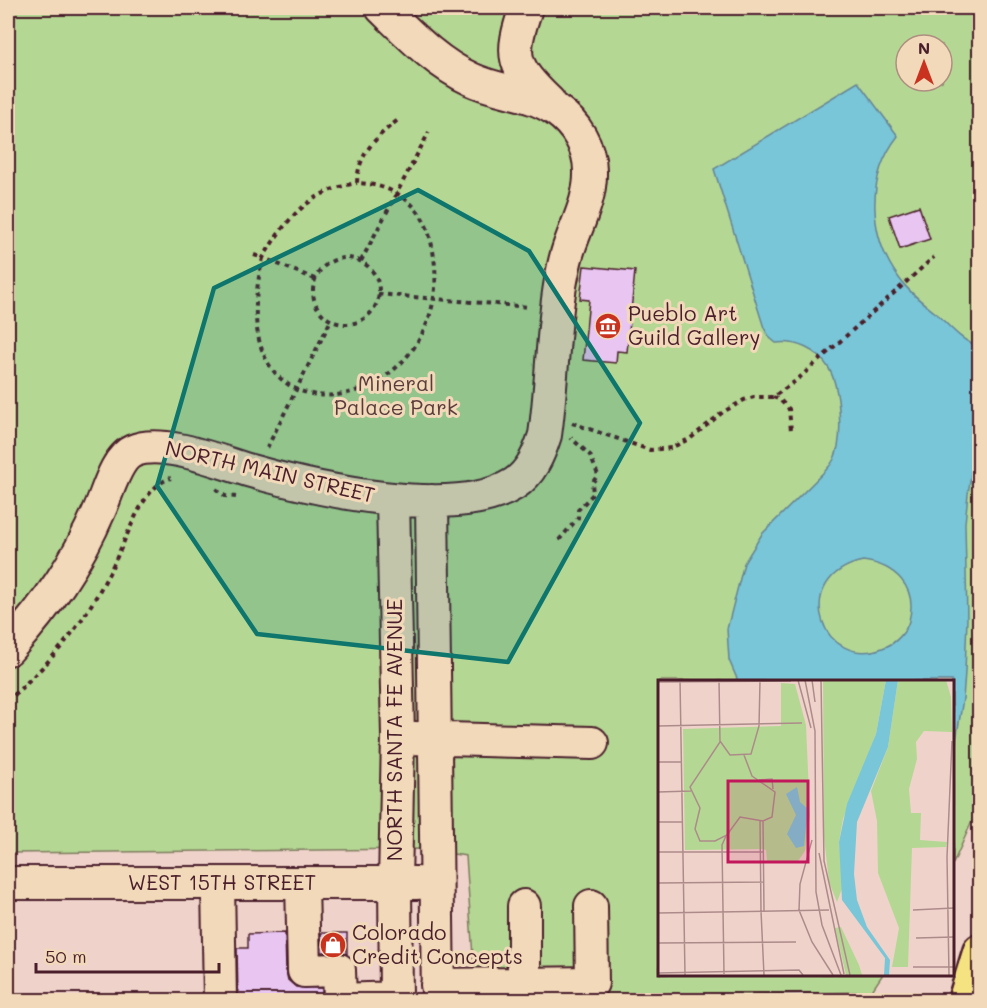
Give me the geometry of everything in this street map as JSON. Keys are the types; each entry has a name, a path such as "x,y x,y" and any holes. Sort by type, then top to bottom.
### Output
{"highway":[{"path":"965,1000 980,951"}],"street":[{"path":"382,8 450,68 472,80 525,95 556,110"},
{"path":"393,499 464,500 490,495 514,483 531,468 545,435 558,310 567,254 579,222 591,173 589,155 574,126 525,79 519,66 516,52 517,37 526,8"},
{"name":"NORTH MAIN STREET","path":"8,648 43,609 65,579 87,539 119,466 129,453 140,448 154,446 175,449 255,472 393,499"},
{"name":"NORTH SANTA FE AVENUE","path":"393,499 398,737 395,883 396,1000"},
{"name":"NORTH SANTA FE AVENUE","path":"432,501 438,993"},
{"path":"398,737 592,743"},
{"name":"WEST 15TH STREET","path":"8,883 435,882"},
{"path":"218,883 220,1000"},
{"path":"302,883 304,971 339,970 340,1000 396,1000"},
{"path":"524,906 524,984"},
{"path":"438,993 524,984 592,983 591,906"}],"path":[{"path":"357,183 357,172 366,152 374,140 398,120"},
{"path":"361,261 429,132"},
{"path":"357,183 385,187 397,193 419,213 428,228 433,248 434,299 428,324 400,364 385,376 352,393 336,396 308,394 296,389 277,376 263,353 259,340 256,302 263,258 281,228 292,215 309,202 328,192 344,185 357,183"},
{"path":"254,255 315,279"},
{"path":"773,397 797,380 934,257"},
{"path":"339,258 361,261 370,268 376,278 378,294 372,310 364,318 354,322 343,323 331,320 318,308 314,298 315,279 329,262 339,258"},
{"path":"378,294 558,310"},
{"path":"213,486 225,496 243,496 331,320"},
{"path":"569,422 637,446 660,450 671,448 691,438 723,412 744,400 754,397 773,397 789,409 791,430"},
{"path":"559,540 578,518 578,510 592,494 592,483 598,475 590,455 568,433"},
{"path":"8,702 53,657 79,623 100,591 139,508 165,479 178,475"}],"highlighted area":[{"path":"418,190 529,251 640,423 508,662 257,634 157,486 214,288"}],"shaded area":[{"path":"871,992 867,1000 540,1000"}],"green space":[{"name":"Mineral Palace Park","path":"8,8 979,8 980,798 954,862 954,680 658,680 658,975 882,975 871,992 476,1000 466,856 421,849 8,853"}],"water":[{"path":"858,82 898,136 880,170 876,188 877,225 881,244 889,262 908,289 958,334 968,342 979,346 979,424 965,523 967,619 965,672 954,752 954,680 738,680 729,660 727,629 744,563 762,534 832,462 837,450 840,426 838,399 828,367 812,351 791,343 776,343 764,328 714,169","holes":["863,561 885,567 894,573 907,588 911,609 908,625 897,640 885,647 863,652 844,647 831,636 822,620 820,602 826,585 840,570"]}],"building":[{"path":"919,206 930,239 900,249 889,216"},
{"name":"Pueblo Art Guild Gallery","path":"584,266 635,271 627,352 617,351 616,363 583,360 589,300 580,299"},
{"path":"285,933 288,980 296,987 322,988 322,1000 238,1000 237,948 248,948 248,934"},
{"path":"321,933 347,933 347,954 322,952"}],"place":[{"name":"Pueblo Art Guild Gallery","path":"608,326"},
{"name":"Colorado Credit Concepts","path":"333,945"}]}
